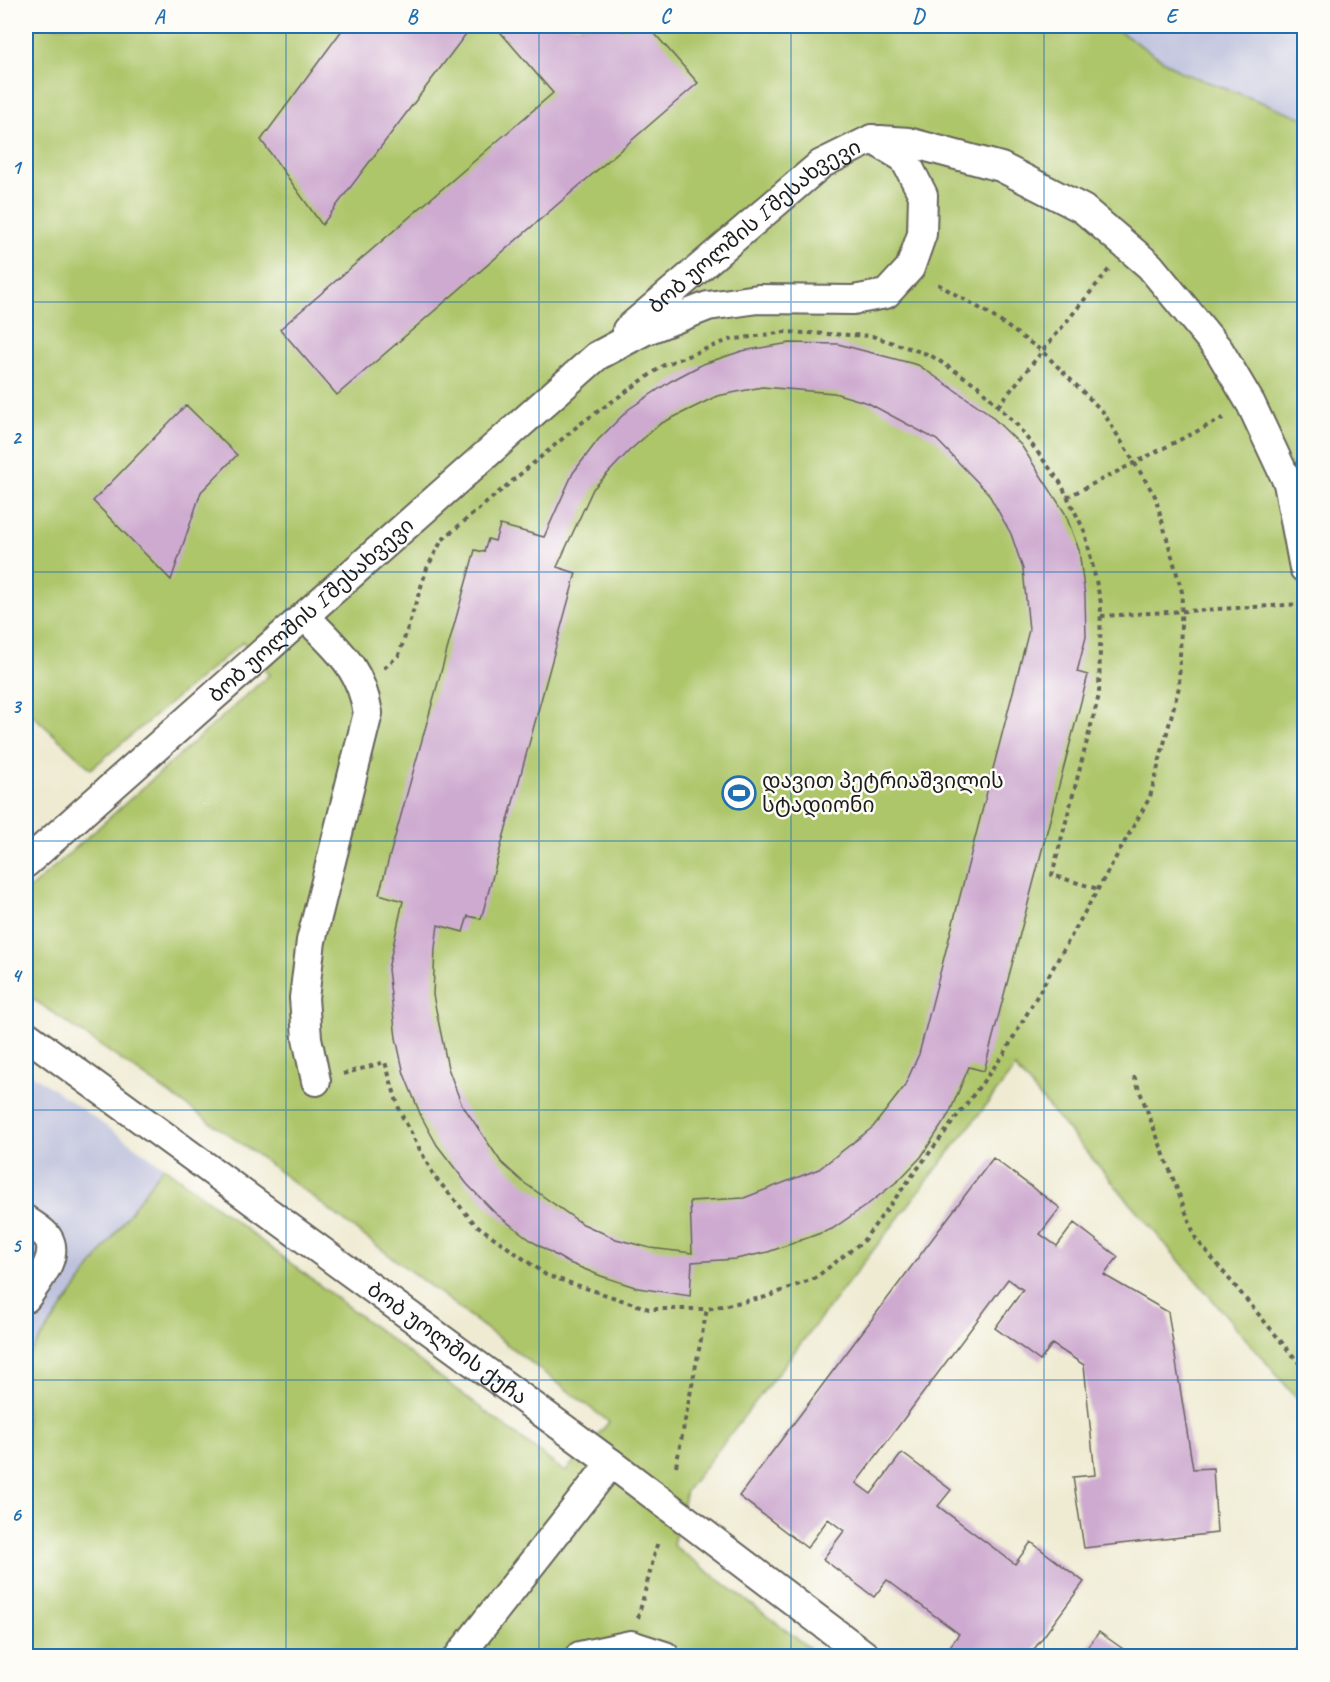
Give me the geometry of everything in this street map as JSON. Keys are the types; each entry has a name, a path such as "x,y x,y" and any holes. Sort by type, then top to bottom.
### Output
{"street":[{"path":"872,139 908,142 1001,167 1083,209 1150,266 1219,350 1251,404 1288,483 1305,568"},
{"name":"ბობ უოლშის I შესახვევი","path":"26,863 597,356 821,164 872,139 904,158 923,195 922,234 909,268 886,294 853,300 758,299 708,306 644,331 597,356"},
{"path":"305,616 356,671 362,685 368,713 311,941 304,998 307,1038 316,1081"},
{"name":"ბობ უოლშის ქუჩა","path":"26,1035 611,1463 866,1656"},
{"path":"26,1220 48,1237 51,1248 49,1263 26,1298"},
{"path":"459,1656 611,1463"},
{"path":"580,1656 631,1645 665,1656"}],"path":[{"path":"998,406 1128,247"},
{"path":"316,1081 385,1062 399,1112 435,1176 476,1224 546,1275 649,1309 707,1310 766,1297 816,1278 863,1241 1004,1054 1150,797 1179,687 1182,592 1155,496 1103,412 1042,351 988,313 909,268"},
{"path":"362,685 399,656 427,568 442,540 580,424 664,365 729,340 785,332 872,336 930,356 977,385 1017,425 1060,482 1085,532 1101,603 1099,694 1052,875 1098,889"},
{"path":"1067,496 1251,404"},
{"path":"1101,616 1305,604"},
{"path":"1134,1076 1196,1239 1305,1368"},
{"path":"676,1466 707,1310"},
{"path":"631,1645 658,1541"}],"shaded area":[{"path":"1111,26 1304,26 1304,118 1181,72"},
{"path":"26,1070 163,1166 26,1359"}],"green space":[{"path":"26,26 1111,26 1181,72 1304,118 1304,1407 1015,1068 686,1491 673,1545 820,1656 26,1656 26,1359 163,1166 565,1472 609,1422 256,1154 26,994 26,892 269,675 243,642 91,769 26,709"}],"building":[{"path":"345,26 472,26 322,225 261,140"},
{"path":"495,26 619,26 624,31 631,26 648,26 698,83 337,395 280,329 553,93"},
{"path":"790,343 838,344 918,365 987,412 1021,445 1065,513 1079,550 1085,596 1086,637 1077,672 1088,675 984,1071 969,1067 949,1114 921,1157 899,1180 867,1205 832,1229 768,1252 736,1259 692,1262 690,1296 638,1288 567,1262 533,1242 495,1213 467,1184 437,1145 421,1116 404,1074 396,1038 388,969 403,901 379,894 475,550 484,552 488,539 495,541 500,525 544,537 573,473 598,440 629,409 671,381 703,364 742,351","holes":["762,387 834,393 868,403 937,440 988,493 1011,534 1023,569 1029,630 919,1054 904,1087 873,1127 819,1169 744,1198 690,1201 692,1253 650,1248 616,1239 581,1223 523,1182 501,1162 461,1103 448,1068 433,995 438,925 463,932 468,916 481,919 576,573 557,567 593,489 629,451 660,424 717,396"]},
{"path":"186,405 237,455 201,492 171,580 93,501"},
{"path":"993,1158 1060,1208 1040,1234 1057,1246 1074,1223 1118,1257 1104,1275 1168,1312 1193,1469 1213,1468 1217,1533 1084,1548 1073,1477 1095,1475 1084,1365 1052,1344 1040,1361 995,1328 1023,1290 1008,1279 856,1483 871,1494 902,1453 951,1490 938,1506 1015,1564 1031,1542 1084,1582 1029,1656 952,1656 946,1652 959,1634 887,1580 874,1597 823,1559 844,1531 828,1519 807,1548 739,1496"},
{"path":"1099,1632 1133,1656 1081,1656"},
{"path":"1303,1641 1304,1656 1291,1656"}],"place":[{"name":"დავით პეტრიაშვილის სტადიონი","path":"739,793"}]}
